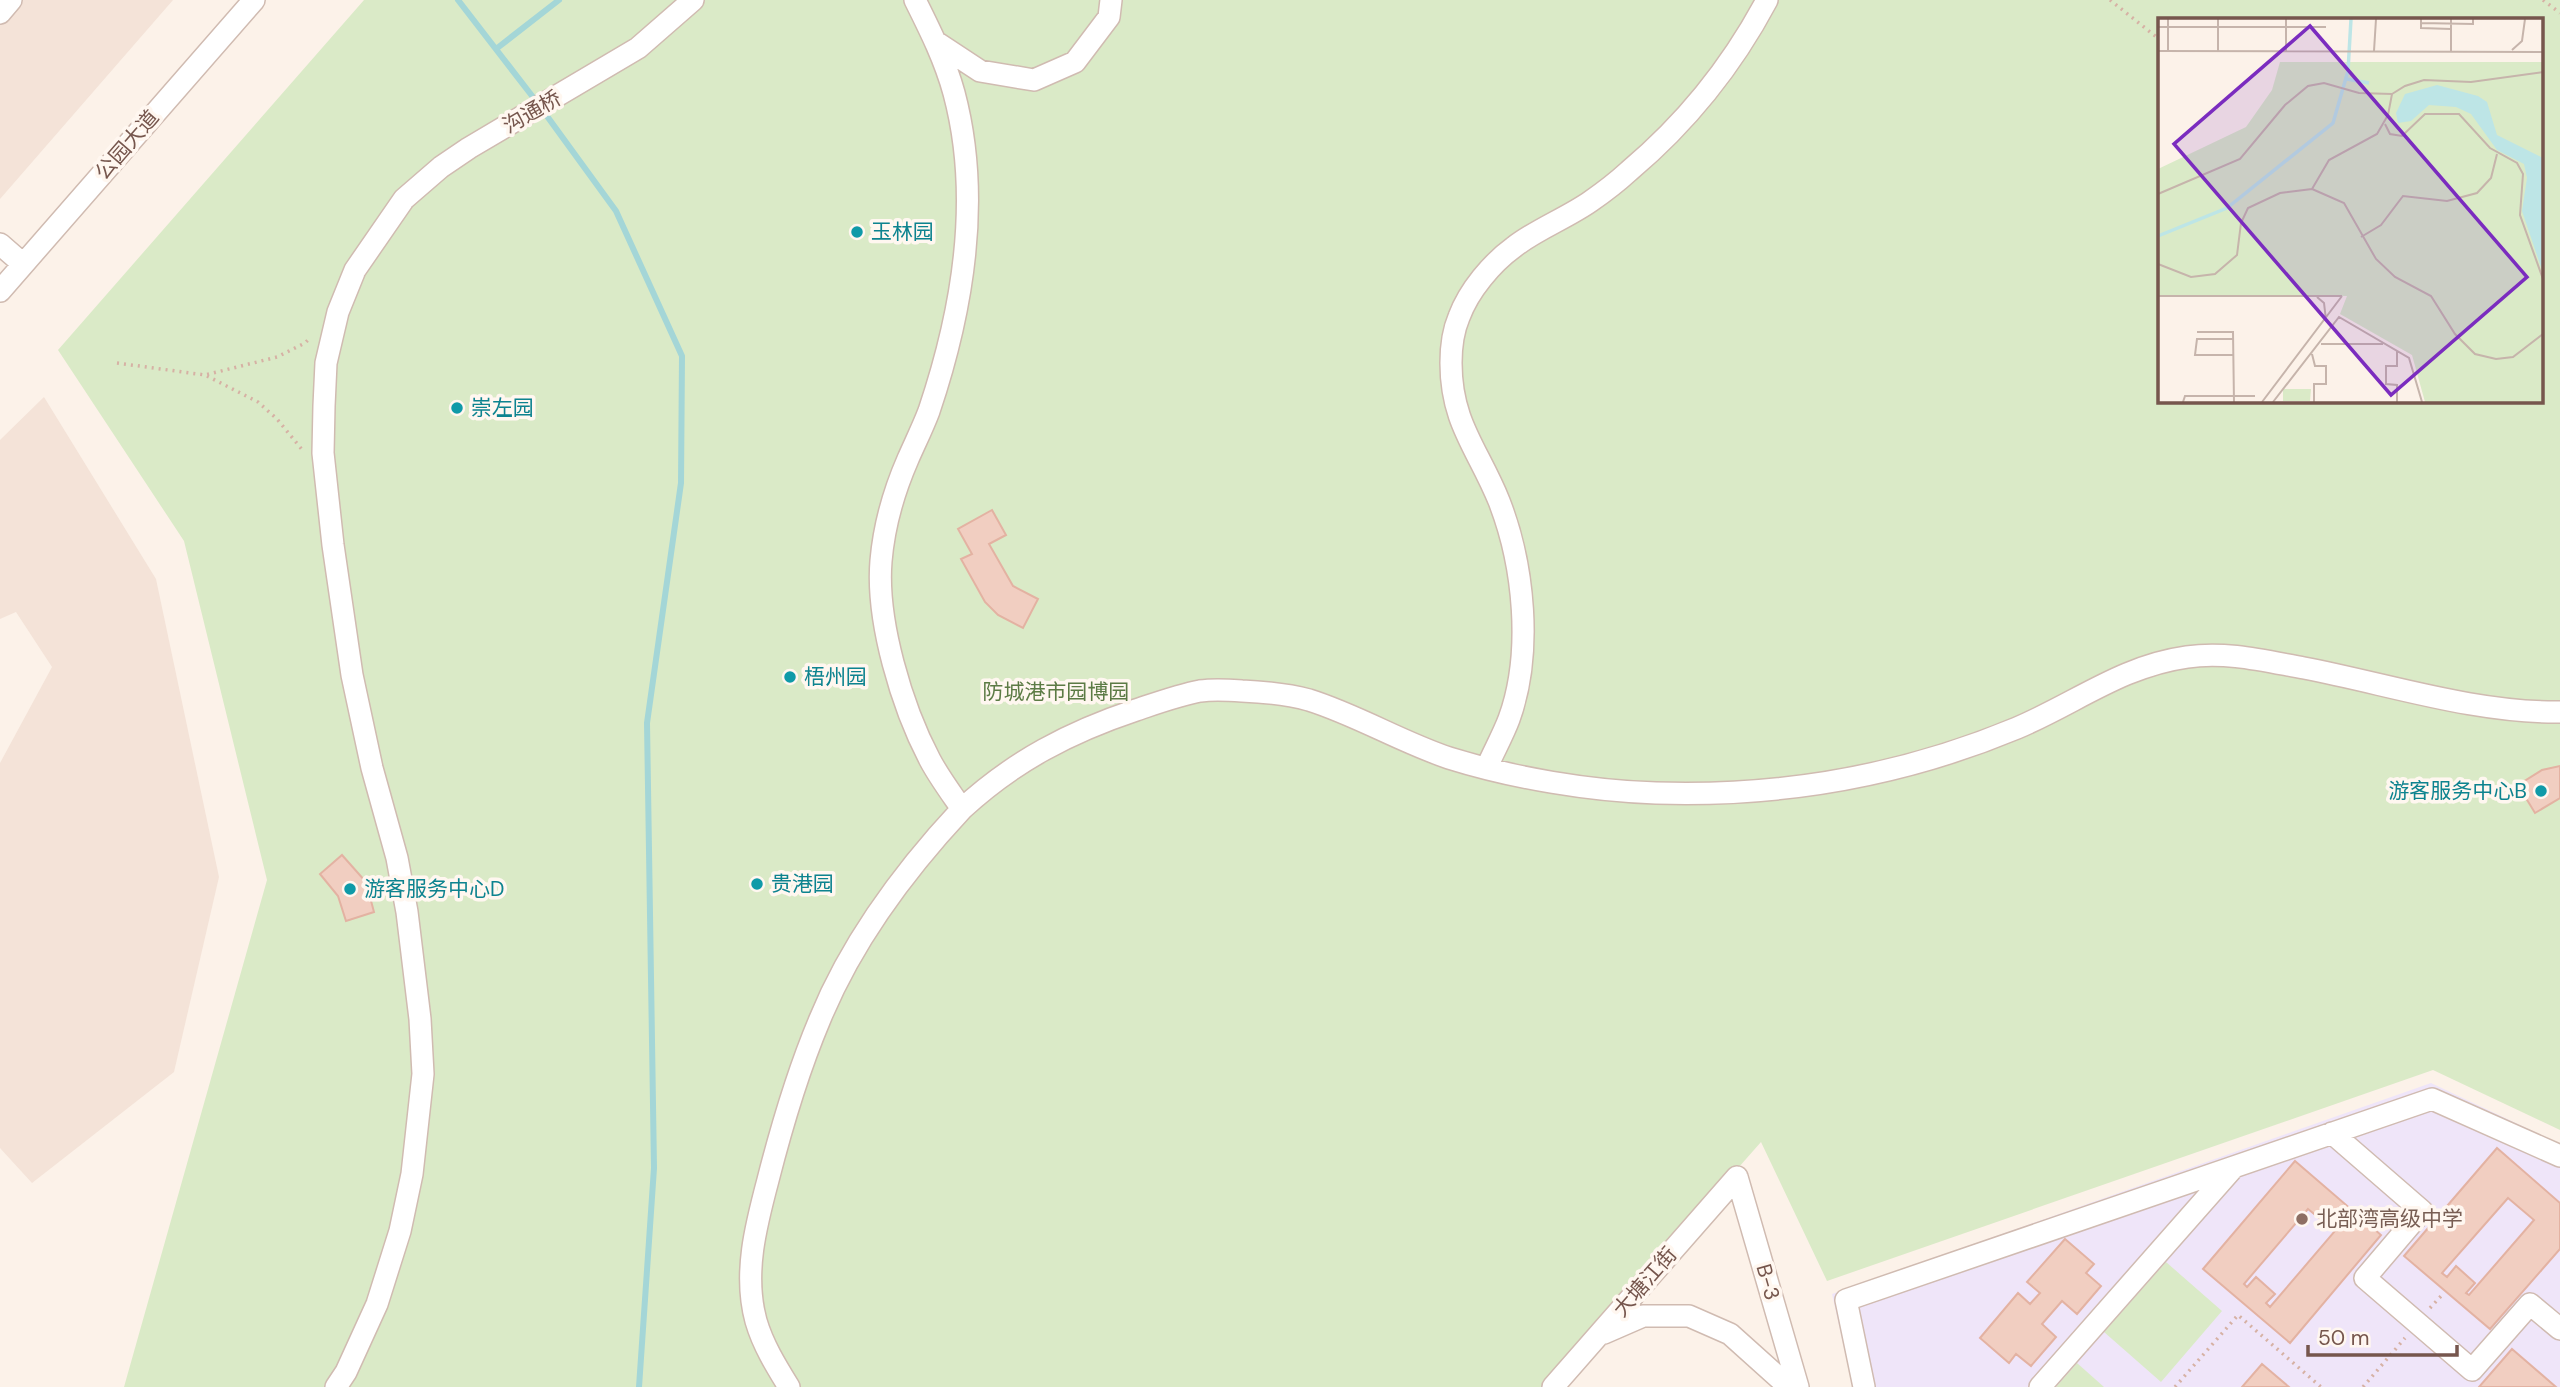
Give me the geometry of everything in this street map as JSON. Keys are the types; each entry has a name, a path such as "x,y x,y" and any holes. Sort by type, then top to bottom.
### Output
{"street":[{"path":"0,13 11,0"},
{"name":"公园大道","path":"0,291 254,0"},
{"name":"沟通桥","path":"337,1387 377,1304 400,1231 412,1174 423,1074 420,1019 407,912 397,858 372,768 352,675 340,603 326,480 323,453 326,363 338,312 355,270 404,199 468,148 638,48 693,0"},
{"path":"915,0 936,42 954,93 964,152 966,254 957,307 929,412 890,510 881,562 883,620 912,723 931,762 962,809"},
{"path":"936,42 980,71 1034,80 1075,62 1109,17 1111,0"},
{"path":"1487,767 1509,718 1517,686 1521,653 1521,590 1516,557 1499,500 1458,417 1451,388 1451,349 1459,316 1479,281 1514,247 1591,201 1629,171 1687,115 1714,85 1738,51 1768,0"},
{"path":"0,244 23,264"},
{"path":"789,1387 772,1360 756,1320 751,1276 755,1229 782,1124 820,1017 870,926 933,840 992,782 1074,733 1163,701 1203,691 1271,692 1309,700 1448,757 1539,779 1616,791 1728,793 1814,786 1894,769 1984,741 2022,726 2139,667 2188,656 2224,655 2263,660 2485,707 2528,712 2560,712"},
{"path":"1864,1387 1846,1300 2432,1098 2560,1156"},
{"path":"2332,1133 2422,1211 2365,1279 2472,1370 2530,1304 2560,1329"},
{"path":"2040,1387 2234,1167"},
{"name":"大塘江街","path":"1553,1387 1737,1177"},
{"name":"B-3","path":"1737,1177 1798,1387"},
{"path":"1599,1335 1643,1316 1689,1316 1730,1334 1789,1387"}],"path":[{"path":"2110,0 2158,38"},
{"path":"2543,0 2560,13"},
{"path":"205,375 277,357 304,343 313,335"},
{"path":"117,363 205,375 258,402 278,419 326,480"},
{"path":"2363,1387 2442,1295"},
{"path":"2175,1387 2238,1315 2321,1387"}],"shaded area":[{"path":"0,0 173,0 0,199"},
{"path":"44,397 156,579 219,877 174,1072 32,1183 0,1148 0,763 52,667 16,612 0,619 0,440"},
{"name":"北部湾高级中学","path":"2431,1083 2560,1144 2560,1387 1853,1387 1832,1294"}],"green space":[{"name":"防城港市园博园","path":"364,0 2560,0 2560,1130 2433,1070 1827,1281 1761,1142 1545,1387 124,1387 267,880 184,541 58,350"},
{"path":"2166,1262 2222,1311 2161,1382 2104,1332"},
{"path":"2077,1363 2104,1387 2056,1387"}],"building":[{"path":"992,510 1006,535 989,544 1013,586 1038,599 1023,628 998,615 985,602 961,559 972,554 958,529"},
{"name":"游客服务中心B","path":"2560,766 2560,798 2535,813 2518,785 2542,770"},
{"name":"游客服务中心D","path":"342,855 366,882 374,912 346,921 338,896 320,874"},
{"path":"2497,1148 2560,1203 2560,1249 2490,1329 2404,1256","holes":["2508,1198 2534,1220 2469,1295 2466,1293 2475,1283 2456,1266 2447,1277 2442,1273"]},
{"path":"2295,1161 2381,1235 2290,1343 2203,1269","holes":["2308,1209 2335,1231 2270,1307 2266,1303 2275,1294 2256,1277 2247,1287 2244,1284"]},
{"path":"2065,1239 2094,1264 2086,1273 2101,1286 2077,1314 2062,1301 2042,1324 2056,1337 2031,1366 2016,1354 2009,1363 1980,1338 2018,1293 2030,1304 2040,1293 2027,1282"},
{"path":"2512,1349 2556,1387 2479,1387"},
{"path":"2262,1364 2289,1387 2242,1387"}],"waterway":[{"path":"458,0 616,211 682,356 681,483 647,723 654,1168 639,1387"},
{"path":"496,49 559,0"}],"place":[{"name":"玉林园","path":"857,232"},
{"name":"崇左园","path":"457,408"},
{"name":"梧州园","path":"790,677"},
{"name":"游客服务中心B","path":"2541,791"},
{"name":"贵港园","path":"757,884"},
{"name":"游客服务中心D","path":"350,889"},
{"name":"北部湾高级中学","path":"2302,1219"}]}
